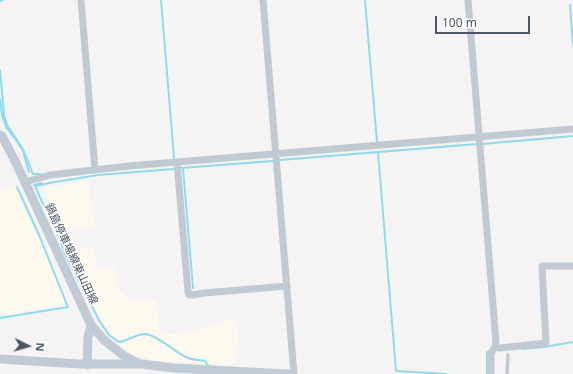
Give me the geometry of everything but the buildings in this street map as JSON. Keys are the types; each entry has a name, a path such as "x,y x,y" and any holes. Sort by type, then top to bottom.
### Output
{"main road":[{"name":"鍋島停車場線東山田線","path":"0,135 2,136 17,165 91,325 103,340 124,356 142,364 174,371 211,370 288,374"},
{"path":"82,368 91,325"},
{"name":"鍋島停車場線東山田線","path":"0,359 82,368 142,364"}],"street":[{"path":"81,0 95,170"},
{"path":"263,0 294,374"},
{"path":"468,0 496,342 491,353 491,374"},
{"path":"24,182 50,175 177,162 573,129"},
{"path":"177,162 189,295 287,286"},
{"path":"495,347 500,348 546,343 542,266 573,266"}],"lane":[{"path":"507,374 508,355"}],"shaded area":[{"path":"88,181 95,227 60,228 43,188"},
{"path":"17,185 70,303 0,316 0,192"},
{"path":"92,247 98,269 114,268 118,290 123,293 129,301 155,300 161,335 190,332 235,318 238,337 234,365 156,361 134,355 118,345 118,339 102,324 70,251"}],"waterway":[{"path":"161,0 174,158"},
{"path":"365,0 377,142"},
{"path":"570,5 573,45"},
{"path":"0,70 4,115 7,125 23,149 33,174 41,174"},
{"path":"0,99 2,115 6,127 23,151 29,172"},
{"path":"482,144 573,136"},
{"path":"280,160 477,144"},
{"path":"378,152 396,371 446,374"},
{"path":"181,168 273,161"},
{"path":"183,168 193,288"},
{"path":"49,183 98,175 174,169"},
{"path":"34,185 42,183"},
{"path":"50,183 35,186 42,202 55,224 64,252 100,322 109,335 119,342 143,334 151,335 186,357 205,361 209,367"},
{"path":"0,318 68,307 39,235 17,187"},
{"path":"523,349 573,342"},
{"path":"487,352 487,374"}]}
